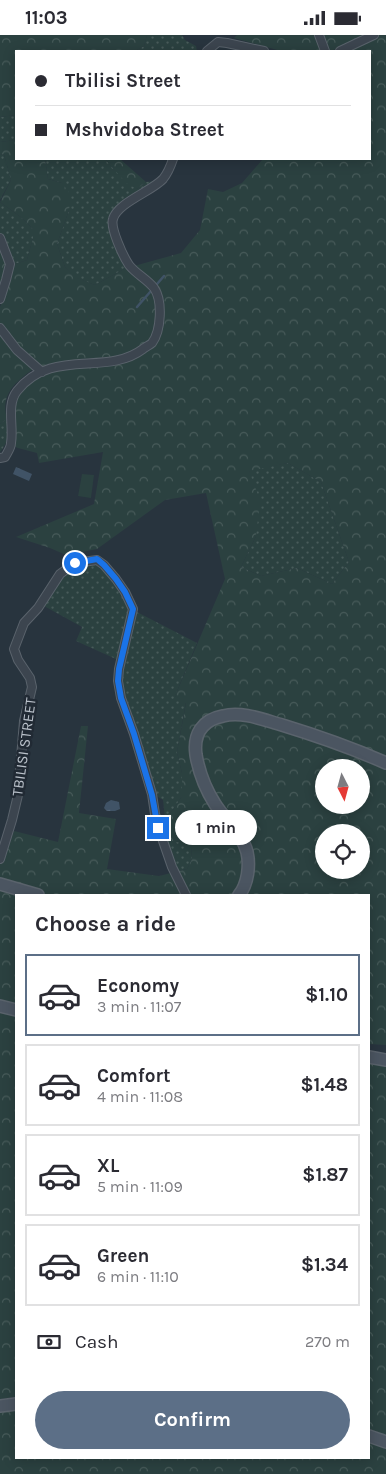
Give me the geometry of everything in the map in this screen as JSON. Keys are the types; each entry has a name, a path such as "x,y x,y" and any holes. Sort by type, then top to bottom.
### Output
{"main road":[{"path":"240,894 244,889 248,867 246,851 238,833 215,804 202,779 196,755 195,740 200,729 210,721 224,715 258,718 325,738 386,763"},
{"path":"0,885 34,894"},
{"path":"0,1006 15,1010"},
{"path":"370,1057 386,1060"},
{"path":"0,1406 15,1404"},
{"path":"370,1436 386,1442"}],"street":[{"path":"319,35 325,50"},
{"path":"342,50 374,35"},
{"path":"208,50 218,42 259,50"},
{"path":"0,458 5,457 11,445 11,407 16,392 30,379 55,367 74,363 92,363 119,359 138,353 152,343 158,328 160,314 159,299 154,289 129,264 117,240 113,219 116,213 129,201 163,179 172,160"},
{"path":"0,238 10,264 0,299"},
{"path":"0,328 17,350 42,372"},
{"name":"TBILISI STREET","path":"0,859 18,795 24,721 32,687 27,671 18,660 14,649 24,623 38,608 60,574 75,563 97,559 116,579 133,609 119,669 118,681 121,698 152,795 158,828 172,867 186,894"}],"green space":[{"path":"0,35 147,35 144,46 137,50 15,50 15,115 0,117"},
{"path":"147,35 182,35 185,40 196,46 197,50 137,50 144,46"},
{"path":"237,35 317,35 323,50 277,50 234,38"},
{"path":"322,35 370,35 333,50 328,50"},
{"path":"374,35 386,35 386,1045 370,1044 370,894 35,894 0,884 0,864 14,831 58,842 81,726 88,726 79,813 116,819 107,869 159,876 187,869 192,859 191,845 172,841 165,818 182,796 182,773 177,752 186,703 175,696 225,579 206,493 165,500 97,549 66,555 16,537 94,504 103,452 39,463 37,453 11,445 16,392 42,372 119,359 152,343 158,328 159,300 134,266 181,253 200,230 208,189 223,192 242,183 262,160 371,160 371,50 342,50","holes":["288,463 321,482 349,562 332,584 297,568 261,576 241,567 256,536 260,500 249,471"]},
{"path":"15,115 15,140 0,142 0,117"},
{"path":"15,140 15,160 45,160 48,179 62,183 71,195 69,210 57,244 65,267 77,278 95,285 126,268 150,290 156,304 157,322 154,334 148,343 128,354 82,359 40,367 19,349 0,324 0,307 15,264 27,260 33,238 33,229 22,218 0,202 11,180 4,154 0,155 0,142"},
{"path":"4,154 11,180 0,200 0,155"},
{"path":"45,160 106,160 137,189 146,182 156,181 115,211 115,242 126,268 95,285 76,278 65,267 57,244 69,210 62,183 48,179"},
{"path":"106,160 121,160 146,182 137,189 126,183"},
{"path":"0,202 22,218 33,229 33,238 27,260 15,264 5,238 0,233"},
{"path":"0,245 7,264 0,290"},
{"path":"0,331 5,336 13,352 33,369 15,384 7,396 5,410 7,419 0,424"},
{"path":"7,419 8,436 0,452 0,424"},
{"path":"288,463 321,482 349,562 332,584 297,568 261,576 241,567 256,536 249,470"},
{"path":"82,474 94,475 91,498 78,496"},
{"path":"90,563 101,568 109,576 122,593 128,606 128,618 118,660 76,641 82,627 44,606 62,579 81,565"},
{"path":"135,611 197,643 175,696 186,702 177,752 182,773 182,796 165,818 163,800 155,795 122,683 124,663 131,639"},
{"path":"165,818 191,845 192,859 187,869 178,871 172,859 161,822"},
{"path":"0,887 26,894 15,894 15,1005 0,1002"},
{"path":"0,1009 15,1013 15,1397 0,1399"},
{"path":"370,1063 386,1066 386,1435 370,1429"},
{"path":"15,1408 15,1459 370,1459 370,1443 386,1449 386,1474 0,1474 0,1410"}],"water":[{"path":"16,467 32,474 29,481 13,474"},
{"path":"111,800 119,802 120,809 107,811 104,808 106,803"}],"waterway":[{"path":"137,307 164,276"}],"route":[{"path":"75,563 97,559 116,579 133,609 118,681 121,698 152,795 158,828"}]}
